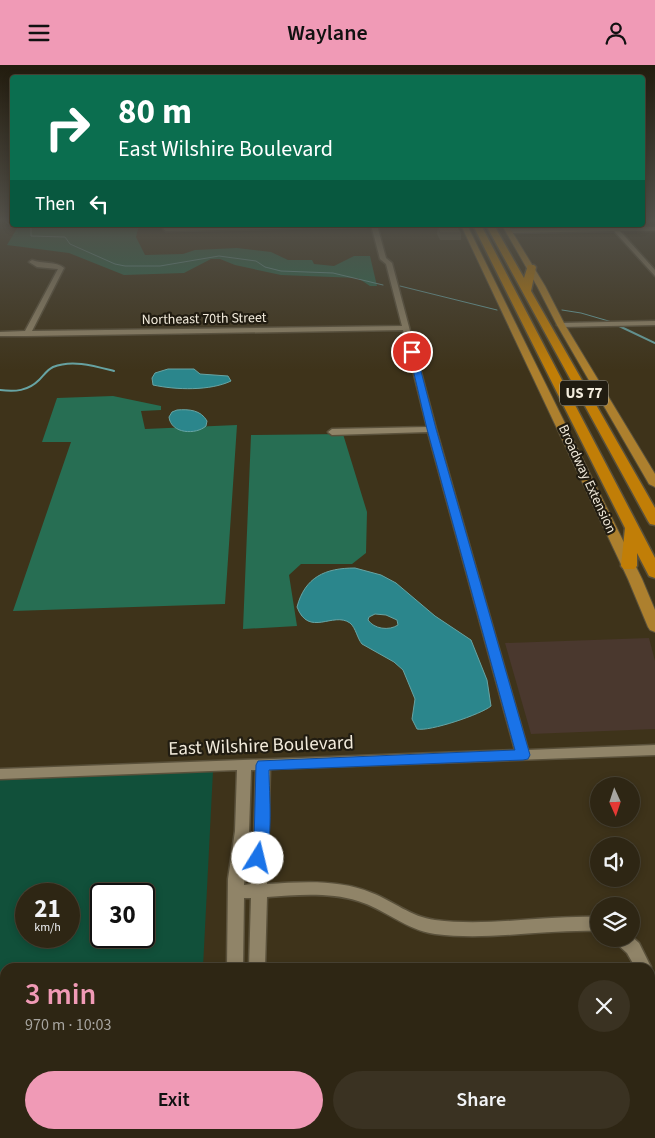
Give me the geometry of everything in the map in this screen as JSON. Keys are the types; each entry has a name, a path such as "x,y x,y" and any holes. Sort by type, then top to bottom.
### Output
{"highway":[{"name":"Broadway Extension","path":"499,270 655,573"},
{"name":"US 77","path":"516,270 655,521"},
{"path":"527,290 530,270"},
{"path":"641,495 655,508"},
{"path":"629,567 631,528"}],"main road":[{"name":"Broadway Extension","path":"486,270 629,567 655,627"},
{"path":"533,270 561,325 655,484"}],"street":[{"path":"27,334 60,270"},
{"path":"391,270 432,429 523,755"},
{"path":"561,325 655,323"},
{"name":"Northeast 70th Street","path":"0,334 407,328"},
{"path":"332,432 432,429"},
{"name":"East Wilshire Boulevard","path":"0,775 655,750"},
{"path":"235,963 237,861 242,831 244,765"},
{"path":"257,963 258,858 261,843 262,765"},
{"path":"236,891 333,890 358,894 411,920 432,927 488,928 573,922 590,923"},
{"path":"632,947 641,963"}],"shaded area":[{"path":"649,638 655,661 655,729 531,734 505,643"}],"green space":[{"path":"112,270 190,270 184,273 124,275"},
{"path":"258,270 373,270 377,286 370,286 358,278 281,275"},
{"path":"113,396 161,406 161,410 141,411 145,429 237,425 225,604 13,611 71,442 42,442 57,398"},
{"path":"343,434 367,512 366,553 352,564 301,564 289,575 297,626 243,629 251,435"},
{"path":"213,771 203,963 0,963 0,779"}],"water":[{"path":"168,369 194,369 200,374 228,376 231,381 213,387 193,389 153,385 152,378 155,373"},
{"path":"177,410 198,412 207,421 206,426 190,432 179,430 174,427 169,417 172,412"},
{"path":"344,568 355,568 381,575 396,583 435,616 471,640 487,680 491,706 455,722 432,728 417,729 412,719 415,699 403,670 394,662 362,644 350,623 343,620 315,623 308,621 302,616 297,607 305,588 311,581 326,572","holes":["375,614 386,615 397,620 398,625 382,628 368,620 369,617"]}],"waterway":[{"path":"277,270 333,273 383,285"},
{"path":"400,286 497,310"},
{"path":"562,310 581,313 612,322"},
{"path":"619,326 617,325 655,343"},
{"path":"0,390 16,391 26,389 35,384 51,368 60,365 76,363 114,371"}],"route":[{"path":"258,858 261,843 262,765 523,755 412,352"}]}
